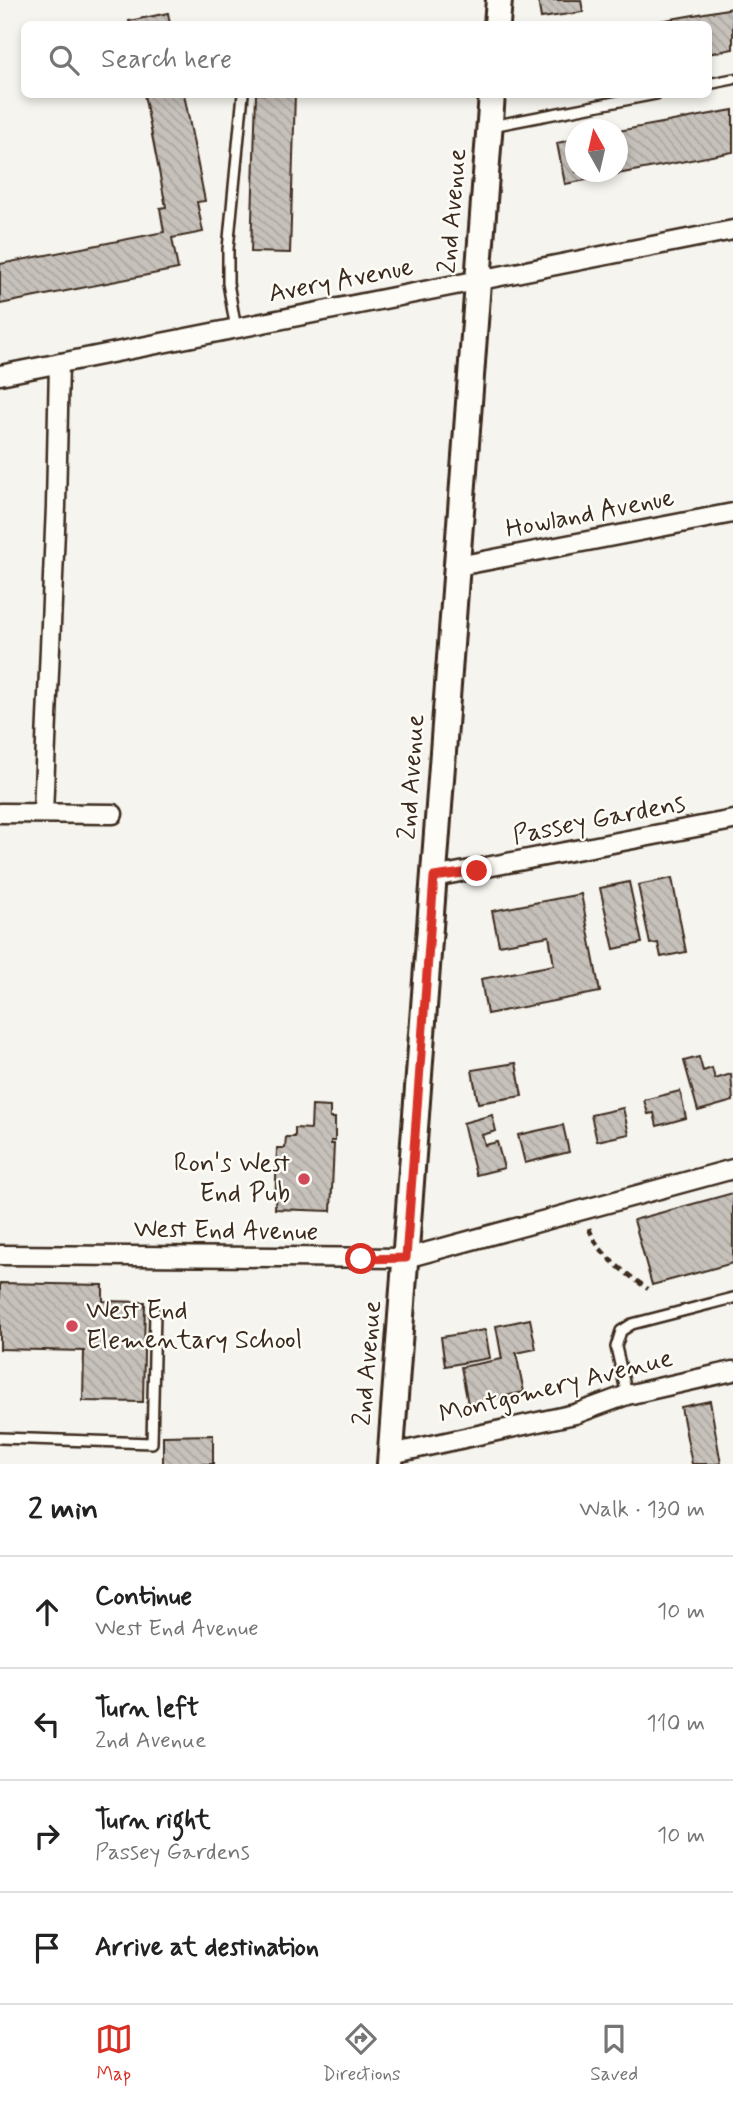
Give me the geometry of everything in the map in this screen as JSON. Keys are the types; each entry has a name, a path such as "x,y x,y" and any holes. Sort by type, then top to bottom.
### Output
{"street":[{"path":"497,21 499,0"},
{"name":"2nd Avenue","path":"390,1459 492,98"},
{"name":"Avery Avenue","path":"0,375 733,230"},
{"path":"43,813 59,363"},
{"name":"Howland Avenue","path":"458,566 733,513"},
{"path":"0,813 113,814"},
{"name":"Passey Gardens","path":"434,877 733,820"},
{"name":"West End Avenue","path":"0,1255 406,1258 733,1169"},
{"name":"Montgomery Avenue","path":"390,1459 575,1414 627,1395 733,1371"}],"lane":[{"path":"712,83 733,79"},
{"path":"236,329 228,283 228,248 243,98"},
{"path":"490,127 636,98"},
{"path":"627,1395 616,1347 621,1331 632,1324 733,1298"},
{"path":"0,1438 152,1443 155,1312"}],"path":[{"path":"585,1209 595,1242 626,1273 648,1289"}],"building":[{"path":"538,0 581,0 583,12 541,18"},
{"path":"733,8 733,49 712,53 712,21 660,21"},
{"path":"168,13 169,21 129,21"},
{"path":"145,98 185,98 205,201 197,202 203,232 172,238 178,269 0,304 0,264 164,232 160,208 166,207"},
{"path":"256,98 295,98 290,253 251,252"},
{"path":"733,110 733,152 628,172 628,129"},
{"path":"565,141 565,182 576,182 565,184 557,143"},
{"path":"672,878 686,952 661,957 658,943 650,944 638,885"},
{"path":"629,882 642,943 614,949 600,888"},
{"path":"581,894 600,992 487,1014 481,979 554,965 549,936 499,945 492,911"},
{"path":"699,1057 703,1071 712,1068 715,1079 731,1074 733,1101 698,1111 684,1061"},
{"path":"516,1063 522,1096 478,1103 472,1070"},
{"path":"680,1091 686,1118 657,1126 654,1113 648,1114 644,1100"},
{"name":"Ron's West End Pub","path":"312,1106 330,1107 330,1118 335,1118 335,1141 331,1141 331,1144 334,1144 331,1211 275,1209 277,1148 285,1148 286,1137 295,1137 295,1128 311,1129"},
{"path":"623,1108 629,1134 597,1141 591,1115"},
{"path":"492,1115 496,1131 482,1135 485,1145 497,1142 504,1168 476,1175 463,1123"},
{"path":"563,1125 569,1152 525,1163 518,1135"},
{"path":"733,1193 733,1263 652,1285 634,1220"},
{"name":"West End Elementary School","path":"0,1283 103,1285 103,1301 145,1302 143,1402 83,1401 84,1351 0,1349"},
{"path":"530,1319 536,1349 516,1353 524,1392 468,1404 461,1367 502,1359 496,1326"},
{"path":"485,1330 490,1358 445,1366 441,1337"},
{"path":"710,1401 721,1464 692,1464 681,1407"},
{"path":"213,1435 213,1464 163,1464 163,1436"}],"place":[{"name":"Ron's West End Pub","path":"304,1179"},
{"name":"West End Elementary School","path":"72,1326"}],"route":[{"path":"361,1259 406,1258 434,877 477,871"}]}
